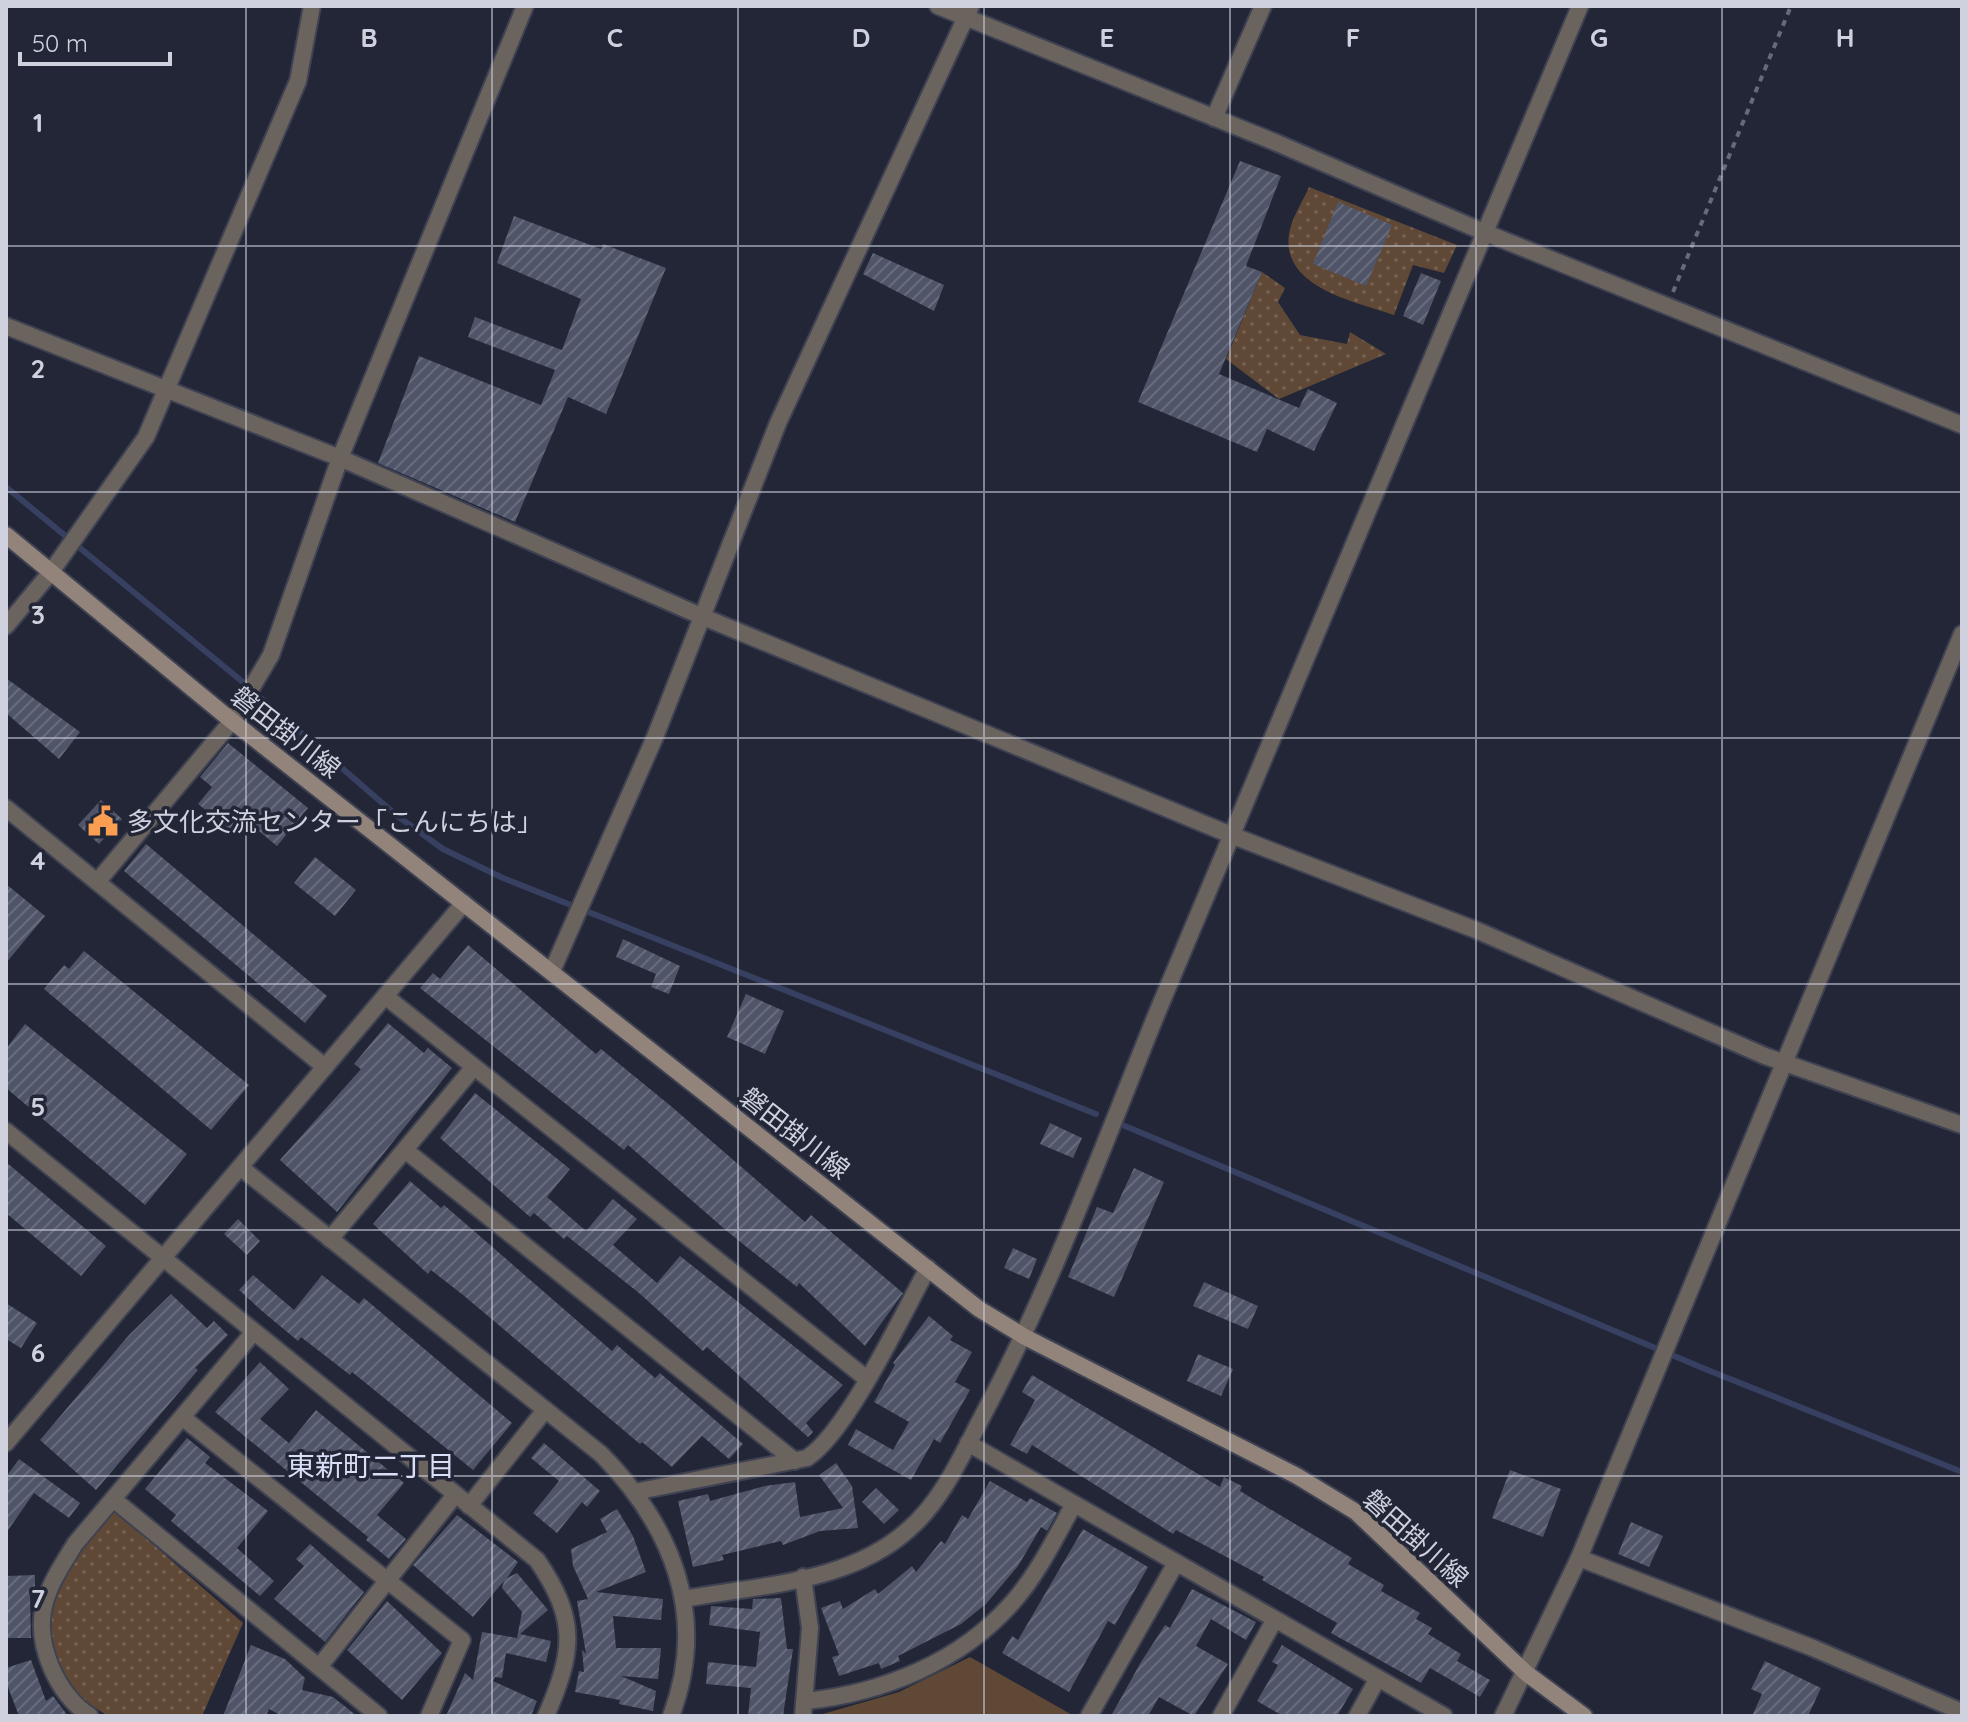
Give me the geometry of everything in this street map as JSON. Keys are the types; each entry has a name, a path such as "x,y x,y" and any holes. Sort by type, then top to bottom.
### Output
{"main road":[{"name":"磐田掛川線","path":"6,535 232,721 979,1309 1025,1337 1297,1476 1356,1512 1526,1673 1584,1716"}],"street":[{"path":"6,626 51,572 146,437 298,81 312,6"},
{"path":"98,881 232,721 271,655 340,458 525,6"},
{"path":"938,6 968,11 1486,233 1962,425"},
{"path":"1214,118 1263,6"},
{"path":"684,1599 803,1577 856,1563 909,1529 927,1511 968,1443 1025,1337 1231,835 1580,6"},
{"path":"552,971 655,737 701,616 821,325 968,11"},
{"path":"6,326 340,458 701,616 1231,835 1476,930 1765,1056 1787,1061 1962,1125"},
{"path":"1503,1716 1579,1558 1962,634"},
{"path":"6,808 325,1067"},
{"path":"6,1443 464,903"},
{"path":"385,996 867,1379"},
{"path":"330,1239 474,1067"},
{"path":"6,1131 161,1260 537,1560 557,1589 568,1620 568,1651 563,1676 546,1716"},
{"path":"405,1150 795,1461"},
{"path":"240,1167 601,1454 634,1492 667,1544 684,1599 681,1681 671,1716"},
{"path":"634,1492 795,1461 807,1458 824,1447 867,1379 928,1268"},
{"path":"90,1716 77,1707 49,1661 43,1635 43,1608 54,1578 75,1544 253,1333"},
{"path":"469,1506 545,1410"},
{"path":"182,1417 462,1640 429,1716"},
{"path":"968,1443 1444,1716"},
{"path":"319,1667 455,1495"},
{"path":"113,1499 379,1716"},
{"path":"803,1577 810,1628 804,1708 887,1684 953,1654 982,1634 1014,1602 1040,1566 1074,1504"},
{"path":"1579,1558 1813,1648 1962,1712"},
{"path":"1089,1716 1176,1563"},
{"path":"1221,1716 1275,1619"},
{"path":"1357,1716 1378,1678"}],"path":[{"path":"1667,307 1791,6"}],"shaded area":[{"path":"1309,187 1457,245 1444,273 1413,265 1394,315 1342,298 1309,280 1297,268 1290,252 1289,234"},
{"path":"1262,272 1285,288 1278,302 1300,335 1347,344 1350,332 1386,354 1279,399 1226,359"},
{"path":"108,1505 243,1623 202,1716 108,1716 61,1686 43,1622 53,1581"},
{"path":"970,1657 1074,1716 816,1716 899,1692"}],"building":[{"path":"1240,161 1281,176 1246,266 1262,272 1219,374 1299,408 1308,389 1337,403 1314,451 1267,429 1257,452 1138,402"},
{"path":"1338,202 1392,225 1366,286 1313,264"},
{"path":"514,216 601,249 603,244 666,268 606,414 568,397 515,522 378,463 419,356 541,405 555,370 468,337 475,317 562,350 581,299 497,263"},
{"path":"873,253 944,285 934,311 863,274"},
{"path":"1421,273 1441,281 1423,325 1403,316"},
{"path":"6,678 80,732 59,759 6,713"},
{"path":"228,743 308,808 277,846 242,817 231,830 198,804 212,787 200,777"},
{"path":"101,800 122,819 99,844 78,825"},
{"path":"146,844 327,996 305,1023 124,871"},
{"path":"315,857 356,890 335,916 294,883"},
{"path":"6,884 45,916 6,963"},
{"path":"623,939 680,966 669,994 651,987 656,974 616,957"},
{"path":"468,945 596,1054 601,1049 672,1107 805,1222 811,1215 903,1293 865,1346 799,1283 797,1287 728,1232 628,1145 624,1150 420,988 433,973 440,979"},
{"path":"84,951 249,1085 211,1130 44,989 64,965 69,969"},
{"path":"746,994 784,1011 765,1054 727,1037"},
{"path":"388,1023 424,1053 428,1048 452,1068 337,1212 280,1160 361,1069 354,1064"},
{"path":"25,1024 187,1154 145,1205 6,1088 6,1049"},
{"path":"475,1093 570,1169 547,1197 586,1231 613,1199 637,1219 613,1245 657,1283 680,1256 843,1385 806,1423 813,1432 808,1437 707,1347 703,1351 639,1293 567,1236 564,1239 534,1213 530,1217 440,1138"},
{"path":"1050,1123 1082,1138 1073,1158 1040,1144"},
{"path":"6,1162 106,1246 81,1276 6,1213"},
{"path":"1134,1168 1164,1182 1114,1297 1068,1277 1097,1207 1113,1213"},
{"path":"410,1181 441,1208 444,1205 612,1351 617,1345 655,1378 660,1373 743,1444 729,1459 702,1436 672,1467 642,1442 640,1444 463,1295 431,1270 428,1274 373,1224"},
{"path":"238,1219 260,1241 247,1255 224,1234"},
{"path":"1013,1248 1037,1259 1029,1279 1004,1268"},
{"path":"253,1275 294,1310 322,1275 359,1304 364,1298 512,1423 473,1470 352,1372 350,1375 301,1337 298,1341 262,1311 239,1290"},
{"path":"1204,1282 1258,1306 1248,1329 1193,1306"},
{"path":"171,1294 207,1328 214,1321 228,1335 195,1368 198,1370 96,1490 40,1440 129,1335"},
{"path":"6,1303 37,1323 21,1348 6,1339"},
{"path":"929,1316 953,1336 950,1340 972,1352 955,1382 970,1390 940,1443 934,1439 911,1480 848,1445 856,1429 893,1450 909,1422 874,1402 895,1365 893,1363"},
{"path":"1198,1354 1233,1369 1221,1396 1187,1381"},
{"path":"260,1362 289,1389 260,1419 289,1443 316,1410 404,1483 377,1515 406,1539 389,1559 366,1540 368,1537 215,1412"},
{"path":"1032,1375 1220,1487 1224,1477 1242,1486 1240,1491 1352,1558 1348,1564 1384,1585 1381,1591 1420,1613 1416,1619 1432,1628 1428,1634 1461,1654 1457,1661 1490,1680 1480,1697 1430,1668 1421,1683 1331,1633 1337,1623 1262,1580 1264,1577 1176,1530 1173,1534 1032,1445 1027,1454 1010,1445 1035,1400 1022,1392"},
{"path":"187,1438 210,1457 205,1463 268,1511 237,1548 274,1581 260,1596 171,1521 176,1515 145,1489"},
{"path":"544,1443 600,1491 587,1507 582,1502 557,1533 533,1513 559,1481 531,1458"},
{"path":"19,1459 80,1503 69,1518 34,1493 6,1533 6,1477"},
{"path":"836,1463 852,1486 858,1528 820,1531 783,1545 781,1541 722,1555 724,1560 693,1567 678,1501 708,1494 710,1501 765,1486 795,1482 800,1517 843,1508 819,1475"},
{"path":"1510,1470 1561,1489 1543,1537 1492,1518"},
{"path":"990,1481 1027,1502 1030,1498 1057,1513 1047,1531 1041,1527 1018,1566 986,1604 961,1624 898,1656 900,1661 881,1669 879,1663 839,1676 832,1657 839,1655 821,1608 840,1601 843,1609 875,1589 878,1594 912,1566 916,1572 941,1541 945,1544 962,1515 968,1519"},
{"path":"876,1488 899,1510 884,1524 862,1502"},
{"path":"617,1509 633,1536 646,1572 596,1592 663,1599 661,1620 613,1616 616,1648 661,1648 658,1679 621,1676 656,1691 653,1711 619,1704 620,1700 575,1692 579,1671 584,1672 582,1650 586,1654 577,1601 588,1599 573,1566 571,1549 607,1532 600,1519"},
{"path":"457,1515 518,1562 507,1578 517,1573 548,1610 520,1634 551,1641 546,1662 506,1653 502,1678 495,1677 493,1681 537,1701 531,1716 446,1716 465,1673 473,1680 482,1632 517,1638 522,1612 502,1588 504,1581 473,1617 413,1565"},
{"path":"1631,1522 1663,1536 1649,1567 1618,1554"},
{"path":"1083,1529 1148,1567 1115,1625 1108,1621 1069,1692 1002,1653 1012,1636 1018,1640"},
{"path":"310,1544 364,1592 325,1642 274,1599 304,1566 296,1559"},
{"path":"35,1575 35,1595 30,1595 31,1638 6,1638 6,1576"},
{"path":"1192,1589 1256,1622 1246,1640 1211,1619 1196,1646 1228,1664 1194,1716 1159,1697 1148,1716 1111,1716 1141,1662 1165,1625 1170,1628"},
{"path":"781,1598 787,1649 793,1649 783,1716 748,1716 751,1688 706,1684 708,1662 756,1667 760,1632 709,1625 711,1606 752,1609 753,1599"},
{"path":"387,1601 442,1653 402,1700 347,1650"},
{"path":"251,1645 285,1659 305,1678 302,1690 333,1697 357,1716 282,1716 269,1709 266,1716 223,1716"},
{"path":"1282,1645 1353,1689 1337,1716 1283,1716 1257,1701 1278,1665 1272,1662"},
{"path":"31,1660 46,1701 53,1696 68,1716 19,1716 6,1682 6,1668"},
{"path":"1765,1661 1821,1688 1808,1716 1752,1716 1762,1694 1751,1689"}],"waterway":[{"path":"6,487 244,683 396,815 443,849 503,878 1096,1114"},
{"path":"1125,1126 1710,1371 1962,1472"}],"place":[{"name":"多文化交流センター「こんにちは」","path":"103,821"}],"district":[{"name":"東新町二丁目","path":"371,1465"}]}
